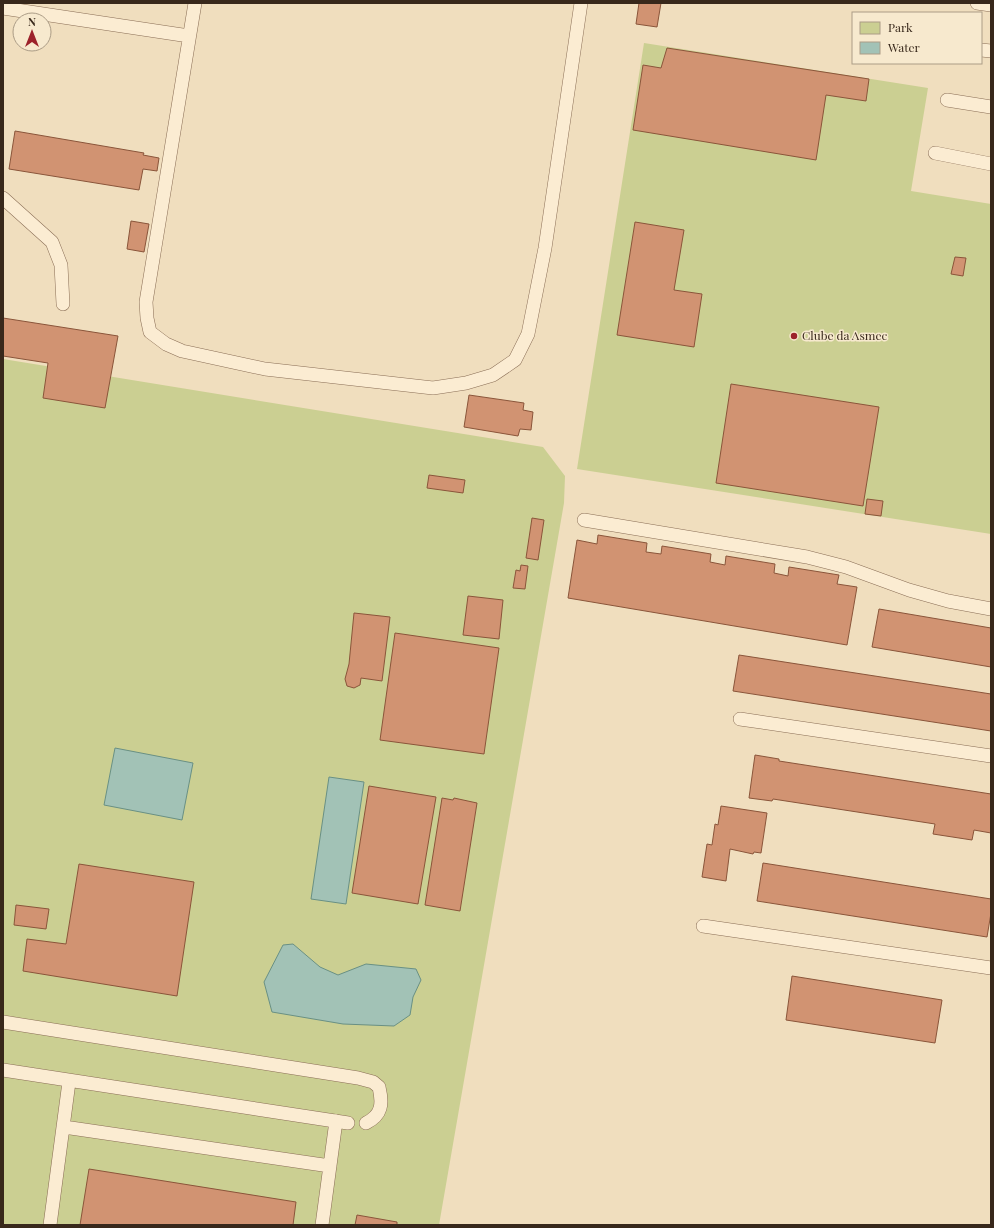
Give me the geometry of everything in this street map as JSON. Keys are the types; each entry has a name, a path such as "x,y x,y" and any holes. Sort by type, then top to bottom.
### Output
{"lane":[{"path":"195,3 146,302 150,332 166,344 182,350 265,369 433,388 466,383 493,375 515,360 528,334 545,248 581,3"},
{"path":"977,3 991,5"},
{"path":"3,8 190,36"},
{"path":"947,100 991,108"},
{"path":"935,153 991,164"},
{"path":"3,198 52,242 61,265 63,304"},
{"path":"584,520 807,557 846,568 909,590 948,601 991,609"},
{"path":"740,719 991,756"},
{"path":"703,926 991,968"},
{"path":"3,1022 350,1076 372,1082 379,1087 382,1097 379,1110 375,1118 366,1123"},
{"path":"3,1070 69,1082 342,1122 330,1166 322,1225"},
{"path":"50,1225 69,1082"},
{"path":"64,1126 330,1166"}],"green space":[{"name":"Clube da Asmec","path":"644,43 928,88 911,191 991,204 991,534 577,469"},
{"path":"3,359 543,447 565,476 564,503 439,1225 3,1225"}],"water":[{"path":"115,748 193,763 182,820 104,805"},
{"path":"329,777 364,782 346,904 311,899"},
{"path":"293,944 320,967 338,975 366,964 416,969 421,980 413,997 410,1015 394,1026 343,1024 272,1012 264,982 283,945"}],"building":[{"path":"639,3 661,3 657,27 636,24"},
{"path":"667,48 869,79 866,101 826,95 816,160 633,130 643,65 661,68"},
{"path":"15,131 144,153 143,155 159,158 157,171 143,169 139,190 9,169"},
{"path":"131,221 149,224 144,252 127,249"},
{"path":"635,222 684,230 674,290 702,294 694,347 617,335"},
{"path":"955,257 966,258 963,276 951,274"},
{"path":"3,318 118,336 105,408 43,398 48,363 3,356"},
{"path":"731,384 879,407 863,506 716,483"},
{"path":"469,395 524,403 523,410 533,412 531,430 520,429 518,436 464,427"},
{"path":"429,475 465,480 463,493 427,488"},
{"path":"867,499 883,501 881,516 865,514"},
{"path":"532,518 544,520 538,560 526,558"},
{"path":"598,535 647,543 646,552 661,554 662,546 711,554 710,562 725,565 726,556 775,564 774,573 788,576 789,567 839,575 837,584 857,587 847,645 568,598 577,540 597,544"},
{"path":"521,565 528,566 525,589 513,588 516,570 520,571"},
{"path":"468,596 503,600 499,639 463,635"},
{"path":"879,609 991,628 991,667 872,647"},
{"path":"354,613 390,617 382,681 361,678 360,685 354,688 347,686 345,679 349,664"},
{"path":"395,633 499,648 484,754 380,740"},
{"path":"739,655 991,694 991,731 733,691"},
{"path":"755,755 779,759 779,761 991,794 991,833 974,830 972,840 933,834 935,824 773,799 772,801 749,798"},
{"path":"369,786 436,797 418,904 352,893"},
{"path":"442,798 453,800 454,798 477,803 460,911 425,905"},
{"path":"721,806 767,813 761,853 754,852 753,854 730,849 726,881 702,877 707,844 712,845 715,824 718,825"},
{"path":"763,863 991,899 991,913 987,937 757,901"},
{"path":"79,864 194,882 177,996 23,971 27,939 66,944"},
{"path":"16,905 49,909 46,929 14,925"},
{"path":"792,976 942,1000 935,1043 786,1020"},
{"path":"89,1169 296,1202 293,1225 80,1225"},
{"path":"357,1215 397,1222 397,1225 355,1225"}],"place":[{"name":"Clube da Asmec","path":"794,336"}]}
